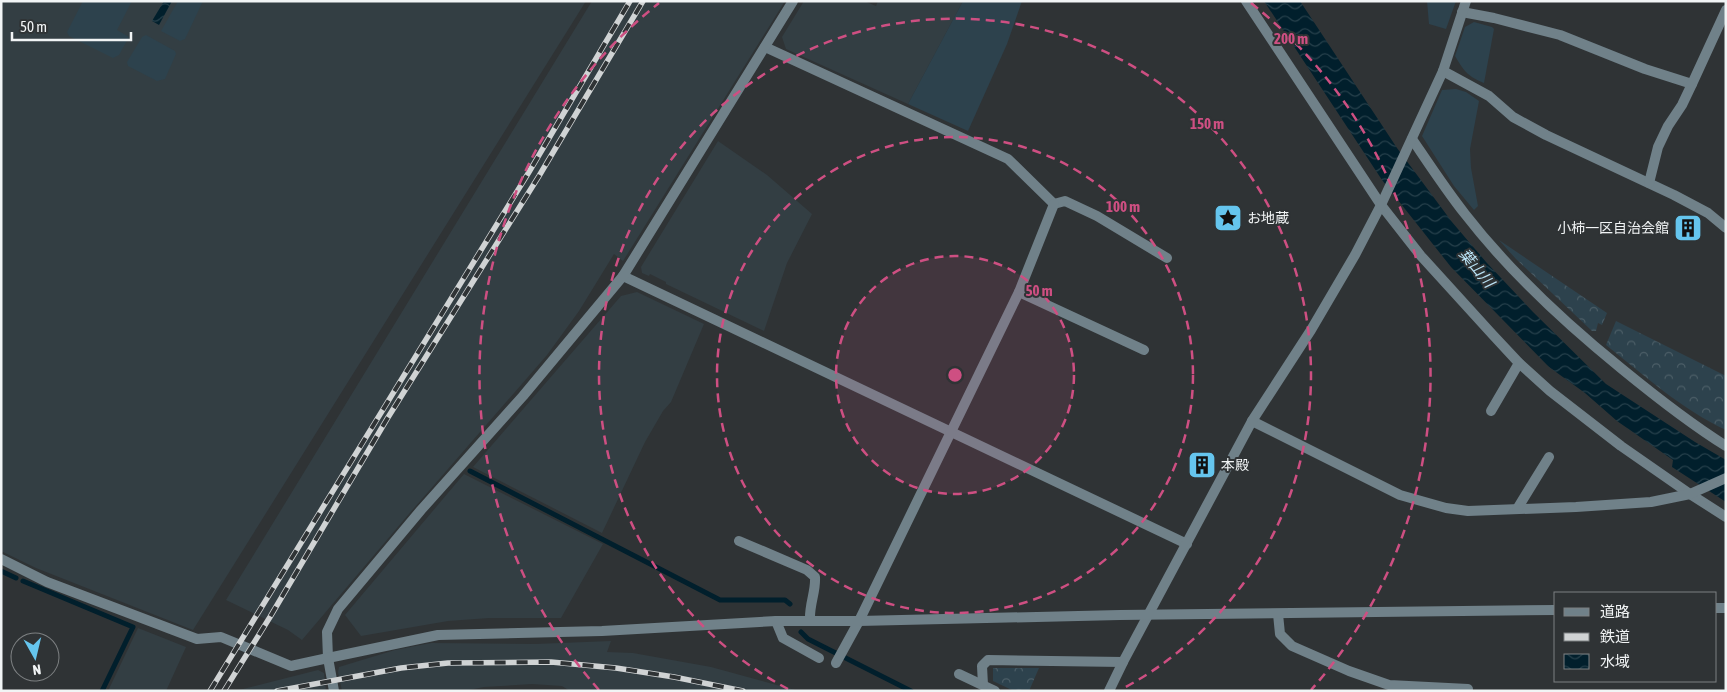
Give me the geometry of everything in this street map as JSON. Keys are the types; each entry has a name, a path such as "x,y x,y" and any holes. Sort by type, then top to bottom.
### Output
{"street":[{"path":"334,691 328,658 327,632 338,608 421,510 523,396 623,276 794,1"},
{"path":"1246,1 1421,256 1519,363 1550,391 1622,446 1726,517"},
{"path":"1109,691 1252,421 1311,330 1355,255 1383,202 1443,71 1466,1"},
{"path":"1649,183 1658,147 1668,126 1682,105 1726,10"},
{"path":"1462,12 1560,35 1645,69 1692,84"},
{"path":"765,47 1008,159 1054,204"},
{"path":"1443,71 1488,96 1513,117 1546,135 1708,213 1726,228"},
{"path":"1410,143 1466,215 1532,290 1596,348 1658,398 1698,429 1726,446"},
{"path":"1054,204 1065,201 1167,258"},
{"path":"836,663 859,621 1019,292 1054,204"},
{"path":"623,276 1187,544"},
{"path":"1019,292 1144,350"},
{"path":"1491,411 1519,363"},
{"path":"1252,421 1400,495 1446,508 1468,511 1576,508 1651,502 1690,494 1726,478"},
{"path":"1517,509 1548,457"},
{"path":"738,541 807,570 816,577 810,621"},
{"path":"1,559 47,582 197,639 221,638 291,666 438,635 602,631 776,621 1554,610"},
{"path":"1278,614 1280,634 1292,646 1349,671 1389,685 1416,689 1468,689"},
{"path":"776,621 783,638 819,658"},
{"path":"983,685 982,666 988,660 1123,662"},
{"path":"959,674 995,691"}],"shaded area":[{"path":"1,1 586,1 193,630 36,568 1,551"},
{"path":"592,1 785,1 623,261 614,254 579,311 547,355 302,640 288,630 226,600"},
{"path":"804,1 864,1 876,6 878,1 963,1 908,104 786,49 782,37"},
{"path":"718,141 767,175 812,214 787,263 764,331 666,284 666,282 650,274 649,276 642,273 641,267"},
{"path":"637,292 704,324 671,402 663,411 645,442 602,533 473,467 621,296"},
{"path":"464,474 603,544 561,618 489,618 448,621 361,636 345,615"},
{"path":"138,628 186,647 166,691 108,691"},
{"path":"611,641 607,652 633,653 711,667 799,691 570,691 562,686 532,684 484,687 464,691 342,691 338,672 339,667 395,650 431,643 535,644"},
{"path":"318,670 324,673 326,691 235,691"}],"green space":[{"path":"83,1 132,1 117,30 129,37 119,55 113,58 69,36 67,32"},
{"path":"178,1 203,1 185,39 180,41 161,31"},
{"path":"963,1 1022,1 1007,44 968,131 908,104"},
{"path":"1427,1 1456,1 1446,29 1429,24"},
{"path":"1474,22 1494,29 1484,83 1466,72 1455,56 1465,27"},
{"path":"146,35 175,51 176,54 165,79 157,81 128,66 127,62 142,37"},
{"path":"1456,89 1466,92 1479,101 1470,149 1471,168 1478,206 1474,210 1454,186 1422,136 1442,90"},
{"path":"1499,240 1607,313 1602,325 1598,323 1596,331 1592,331 1516,259"},
{"path":"1616,321 1726,376 1726,430 1709,422 1678,402 1606,345"},
{"path":"993,668 1039,668 1029,691 1014,691 993,681"}],"water":[{"path":"164,1 172,1 159,25 152,21"},
{"name":"葉山川","path":"1264,1 1300,1 1397,148 1452,222 1533,312 1606,384 1726,460 1726,502 1672,467 1673,460 1617,421 1585,393 1549,367 1451,267 1382,180"}],"waterway":[{"path":"470,471 720,600 785,600 790,604"},
{"path":"1,571 16,578"},
{"path":"23,581 133,627 102,691"},
{"path":"801,632 808,639 911,691"}],"railway":[{"path":"210,691 529,172 630,1"},
{"path":"224,691 387,419 539,176 643,1"},
{"path":"277,691 401,668 448,663 551,662 616,668 743,691"}],"place":[{"name":"お地蔵","path":"1228,218"},
{"name":"小柿一区自治会館","path":"1688,228"},
{"name":"本殿","path":"1202,465"}]}
